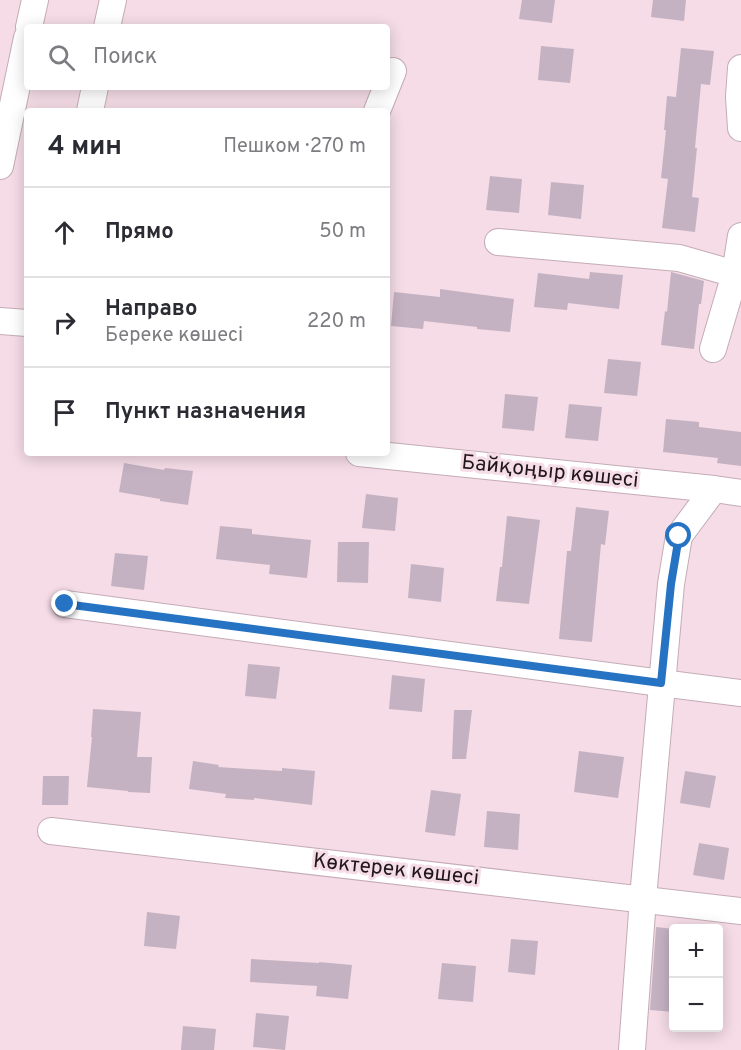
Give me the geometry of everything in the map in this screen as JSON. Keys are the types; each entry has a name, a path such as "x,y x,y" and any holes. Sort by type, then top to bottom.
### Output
{"street":[{"path":"30,24 35,0"},
{"path":"108,24 113,0"},
{"path":"0,166 24,52"},
{"path":"741,68 739,97 741,128"},
{"path":"390,78 393,71"},
{"path":"91,108 94,90"},
{"path":"378,108 385,90"},
{"path":"712,350 735,274 741,236"},
{"path":"498,242 679,258 735,274"},
{"path":"0,321 24,323"},
{"name":"Байқоңыр көшесі","path":"389,456 741,493"},
{"path":"632,1050 671,584 679,536 714,489"},
{"path":"65,604 741,693"},
{"name":"Көктерек көшесі","path":"51,831 741,911"}],"building":[{"path":"522,0 555,0 552,23 519,19"},
{"path":"653,0 686,0 684,21 651,17"},
{"path":"541,46 574,49 570,83 538,80"},
{"path":"681,48 714,51 710,85 701,84 692,197 699,198 695,232 662,228 668,179 661,178 667,96 676,97"},
{"path":"490,176 522,179 519,213 486,210"},
{"path":"551,182 584,185 581,219 548,215"},
{"path":"590,272 623,275 619,309 568,303 567,310 534,307 538,273 589,279"},
{"path":"671,272 704,281 694,349 661,345"},
{"path":"440,289 514,299 510,332 424,321 423,329 391,326 394,292 440,297"},
{"path":"608,359 641,362 637,396 604,393"},
{"path":"505,394 538,397 534,431 502,428"},
{"path":"569,404 602,407 598,441 565,438"},
{"path":"666,419 699,422 699,427 741,432 741,466 717,463 718,458 663,452"},
{"path":"124,463 164,470 165,468 193,471 188,505 119,492"},
{"path":"366,494 398,498 395,531 362,528"},
{"path":"576,507 609,511 605,545 601,544 592,642 559,639 567,551 571,551"},
{"path":"507,516 540,520 529,604 496,601"},
{"path":"220,526 252,529 252,534 311,540 307,578 269,574 270,565 216,559"},
{"path":"338,542 369,542 368,583 337,582"},
{"path":"115,553 148,556 144,590 111,586"},
{"path":"411,564 444,568 441,602 408,598"},
{"path":"248,664 280,667 276,699 245,696"},
{"path":"392,675 425,679 422,712 389,709"},
{"path":"93,709 141,712 137,757 152,757 150,793 87,787"},
{"path":"454,710 472,710 466,759 452,759"},
{"path":"579,751 624,757 618,798 574,792"},
{"path":"193,761 219,765 218,767 315,771 312,805 254,798 254,800 225,798 226,794 189,789"},
{"path":"685,771 716,776 710,808 680,803"},
{"path":"43,776 69,776 68,805 42,805"},
{"path":"431,790 461,794 455,836 425,832"},
{"path":"487,811 520,814 518,850 484,847"},
{"path":"699,843 729,848 724,880 693,875"},
{"path":"147,912 180,916 176,949 144,946"},
{"path":"656,927 669,928 669,1012 650,1010"},
{"path":"511,939 538,941 535,975 508,972"},
{"path":"251,959 352,965 348,999 316,996 317,986 250,982"},
{"path":"442,963 476,966 473,1002 438,999"},
{"path":"256,1013 289,1016 285,1050 253,1047"},
{"path":"183,1026 216,1029 214,1050 181,1050"}],"route":[{"path":"65,604 661,683 671,584 679,536"}]}
